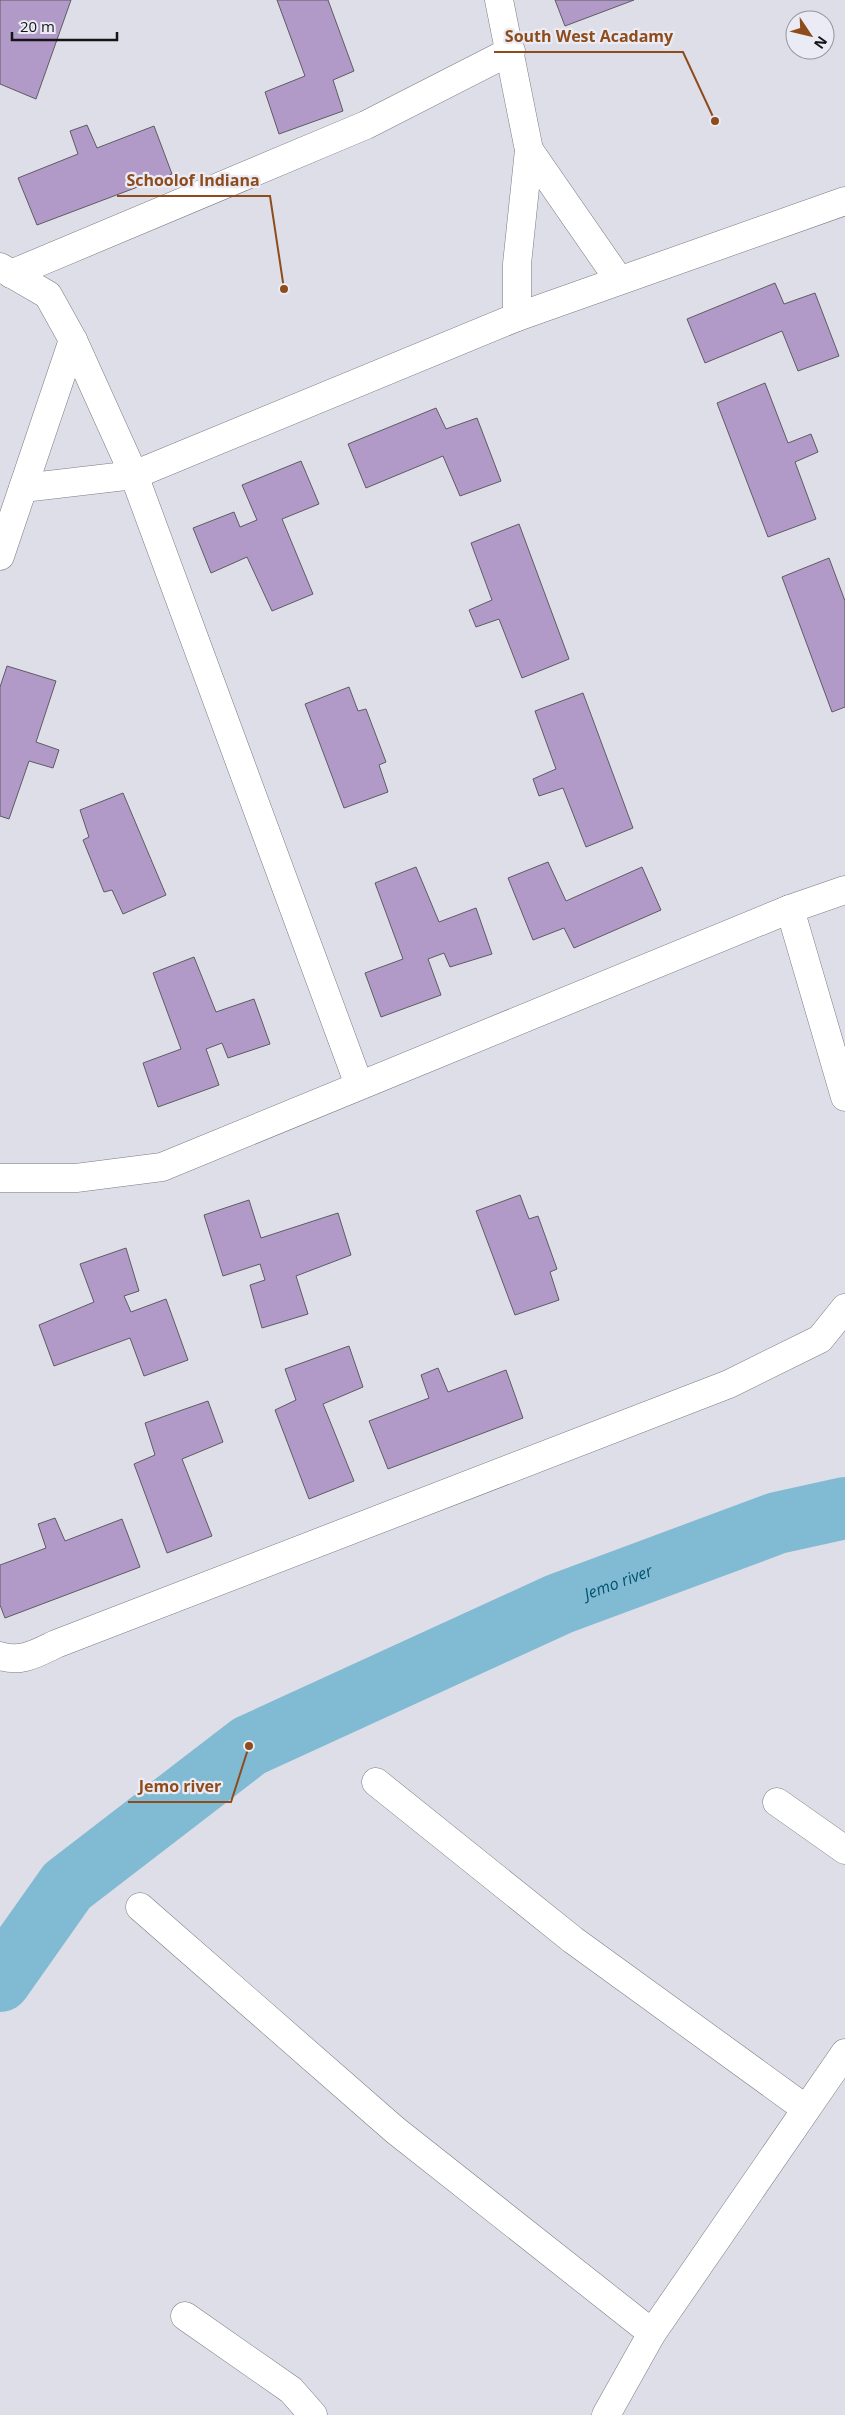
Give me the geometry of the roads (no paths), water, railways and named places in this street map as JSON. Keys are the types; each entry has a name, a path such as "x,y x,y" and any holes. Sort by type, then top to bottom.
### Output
{"street":[{"path":"499,0 511,51 529,150 517,264 517,317"},
{"path":"6,270 366,125 511,51"},
{"path":"529,150 619,280"},
{"path":"23,488 134,475 517,317 845,201"},
{"path":"6,270 48,295 73,340 134,475 359,1085"},
{"path":"0,556 73,340"},
{"path":"0,1178 76,1178 162,1167 790,909 845,890"},
{"path":"790,909 845,1097"},
{"path":"0,1656 18,1660 32,1655 56,1644 729,1384 820,1339 845,1308"},
{"path":"376,1782 573,1940 806,2109"},
{"path":"777,1802 845,1850"},
{"path":"140,1907 395,2130 652,2333"},
{"path":"606,2415 652,2333 845,2053"},
{"path":"185,2316 291,2390 313,2415"}],"waterway":[{"name":"Jemo river","path":"0,1981 67,1886 249,1746 559,1604 777,1523 845,1508"}],"place":[{"name":"South West Acadamy","path":"715,121"},
{"name":"Schoolof Indiana","path":"284,289"},
{"name":"Jemo river","path":"249,1746"}]}
